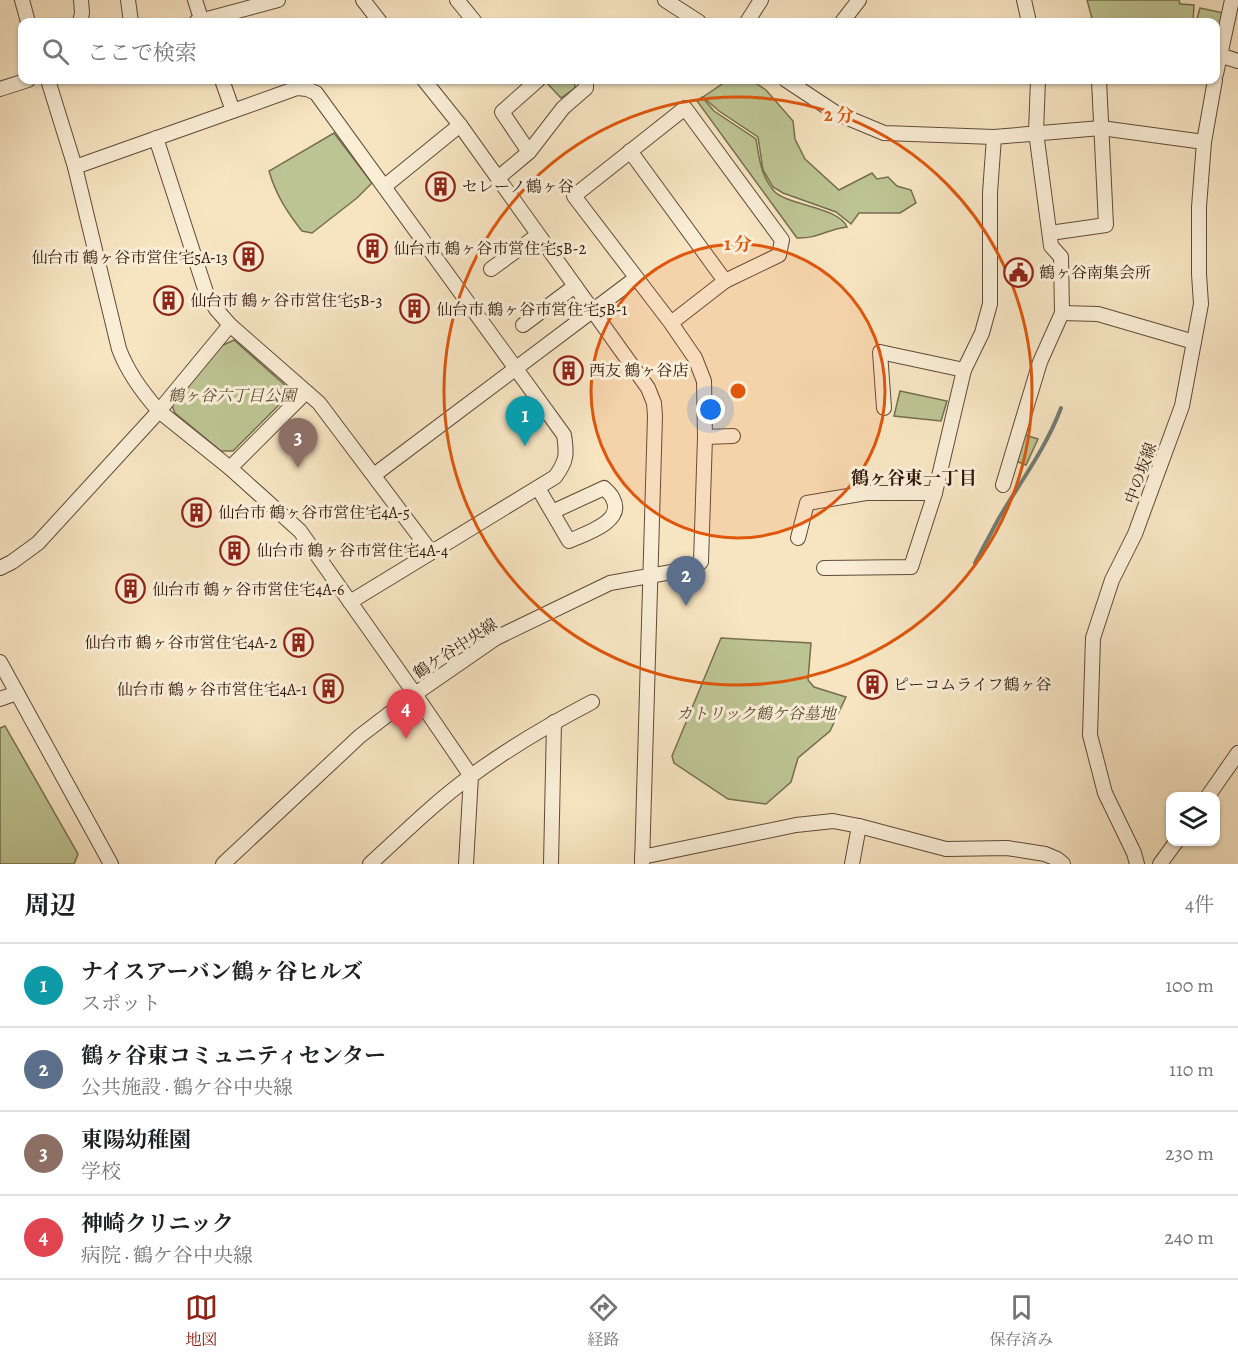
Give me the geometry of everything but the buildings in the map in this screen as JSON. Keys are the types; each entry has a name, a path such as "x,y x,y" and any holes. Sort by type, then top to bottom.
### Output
{"street":[{"path":"22,0 27,18"},
{"path":"81,0 81,18"},
{"path":"129,0 131,18"},
{"path":"195,0 198,18"},
{"path":"213,18 278,0"},
{"path":"363,0 377,18"},
{"path":"458,0 472,18"},
{"path":"665,0 693,18"},
{"path":"750,18 761,0"},
{"path":"845,18 859,0"},
{"path":"1024,0 1028,18"},
{"path":"1220,51 1232,0"},
{"path":"1220,55 1238,61"},
{"path":"0,89 18,83"},
{"path":"49,84 75,167 119,349 125,363 142,392 159,411 230,468 300,531 471,776 466,864"},
{"path":"223,84 233,111"},
{"path":"431,84 648,388 654,403 642,860 796,825 833,821 945,849 1007,848 1045,854 1063,864"},
{"path":"529,152 502,112 534,84"},
{"path":"498,178 529,152 563,108 586,88 586,84"},
{"path":"798,84 836,113 884,133 994,137 1101,128 1204,142"},
{"path":"1003,485 1040,362 1062,313 1061,257 1051,246 1036,132 1038,84"},
{"path":"1050,233 1106,225 1099,84"},
{"name":"中の坂線","path":"1137,864 1105,793 1090,735 1093,638 1112,580 1135,534 1182,406 1201,304 1199,207 1204,142 1214,84"},
{"path":"75,167 297,88 316,93 386,186 564,435 567,450 564,465 555,477 350,602"},
{"path":"671,323 724,281 779,255 782,240 686,108 574,196 695,358 704,381 705,437 733,436"},
{"path":"386,186 460,125"},
{"path":"824,568 911,567 935,493 964,370 982,333 990,304 990,193 994,137"},
{"path":"156,138 206,292 216,309 230,325 319,403 431,552"},
{"path":"630,151 724,281"},
{"path":"493,262 538,235"},
{"path":"374,475 636,278"},
{"path":"523,326 531,311 575,286"},
{"path":"1062,313 1098,314 1194,342"},
{"path":"0,568 38,543 159,411 230,325"},
{"path":"884,408 880,352 964,370"},
{"path":"230,468 306,392"},
{"name":"鶴ケ谷中央線","path":"223,864 360,736 415,694 496,638 610,582 694,568 700,562 705,437"},
{"path":"538,488 552,512 569,541 607,524 615,512 614,500 604,488 552,512"},
{"path":"798,538 807,503 866,493 935,493"},
{"path":"0,662 111,864"},
{"path":"0,699 17,693"},
{"path":"370,864 422,816 471,776 554,722 592,702"},
{"path":"552,864 554,722"},
{"path":"1211,792 1238,753"},
{"path":"852,864 859,826"},
{"path":"1160,864 1173,846"}],"green space":[{"path":"1087,0 1179,0 1180,4 1194,5 1193,18 1092,18"},
{"path":"1200,8 1224,13 1220,38 1220,18 1197,18"},
{"path":"548,84 574,84 575,88 561,98"},
{"path":"722,84 757,84 766,90 793,121 795,139 805,159 839,190 872,173 877,179 888,177 897,186 911,190 916,203 900,213 859,213 851,224 836,212 783,193 773,187 763,170 758,137 719,111 703,97"},
{"path":"702,97 714,111 756,139 763,173 774,191 789,200 834,215 847,227 811,237 797,238 697,101"},
{"path":"334,133 372,183 357,198 312,233 302,231 282,203 269,171"},
{"name":"鶴ヶ谷六丁目公園","path":"234,340 287,387 287,397 233,451 221,451 175,413 172,406 221,346"},
{"path":"900,391 947,401 941,421 894,416"},
{"path":"1022,434 1038,439 1026,465 1013,460"},
{"name":"カトリック鶴ケ谷墓地","path":"721,638 811,643 808,680 814,687 846,697 830,731 798,758 791,782 766,804 728,799 674,763 672,756"},
{"path":"5,726 78,854 74,864 0,864 0,728"}],"waterway":[{"path":"975,563 999,518 1041,451 1061,408"}],"place":[{"name":"セレーノ鶴ヶ谷","path":"441,186"},
{"name":"仙台市 鶴ヶ谷市営住宅5B-2","path":"372,248"},
{"name":"仙台市 鶴ヶ谷市営住宅5A-13","path":"249,257"},
{"name":"鶴ヶ谷南集会所","path":"1018,272"},
{"name":"仙台市 鶴ヶ谷市営住宅5B-3","path":"169,300"},
{"name":"仙台市 鶴ヶ谷市営住宅5B-1","path":"415,309"},
{"name":"西友 鶴ヶ谷店","path":"568,370"},
{"name":"ナイスアーバン鶴ヶ谷ヒルズ","path":"525,446"},
{"name":"東陽幼稚園","path":"298,468"},
{"name":"仙台市 鶴ヶ谷市営住宅4A-5","path":"197,512"},
{"name":"仙台市 鶴ヶ谷市営住宅4A-4","path":"235,550"},
{"name":"仙台市 鶴ヶ谷市営住宅4A-6","path":"131,589"},
{"name":"鶴ヶ谷東コミュニティセンター","path":"686,606"},
{"name":"仙台市 鶴ヶ谷市営住宅4A-2","path":"298,642"},
{"name":"ピーコムライフ鶴ヶ谷","path":"872,684"},
{"name":"仙台市 鶴ヶ谷市営住宅4A-1","path":"328,689"},
{"name":"神崎クリニック","path":"406,739"}],"district":[{"name":"鶴ヶ谷東一丁目","path":"914,478"}]}
